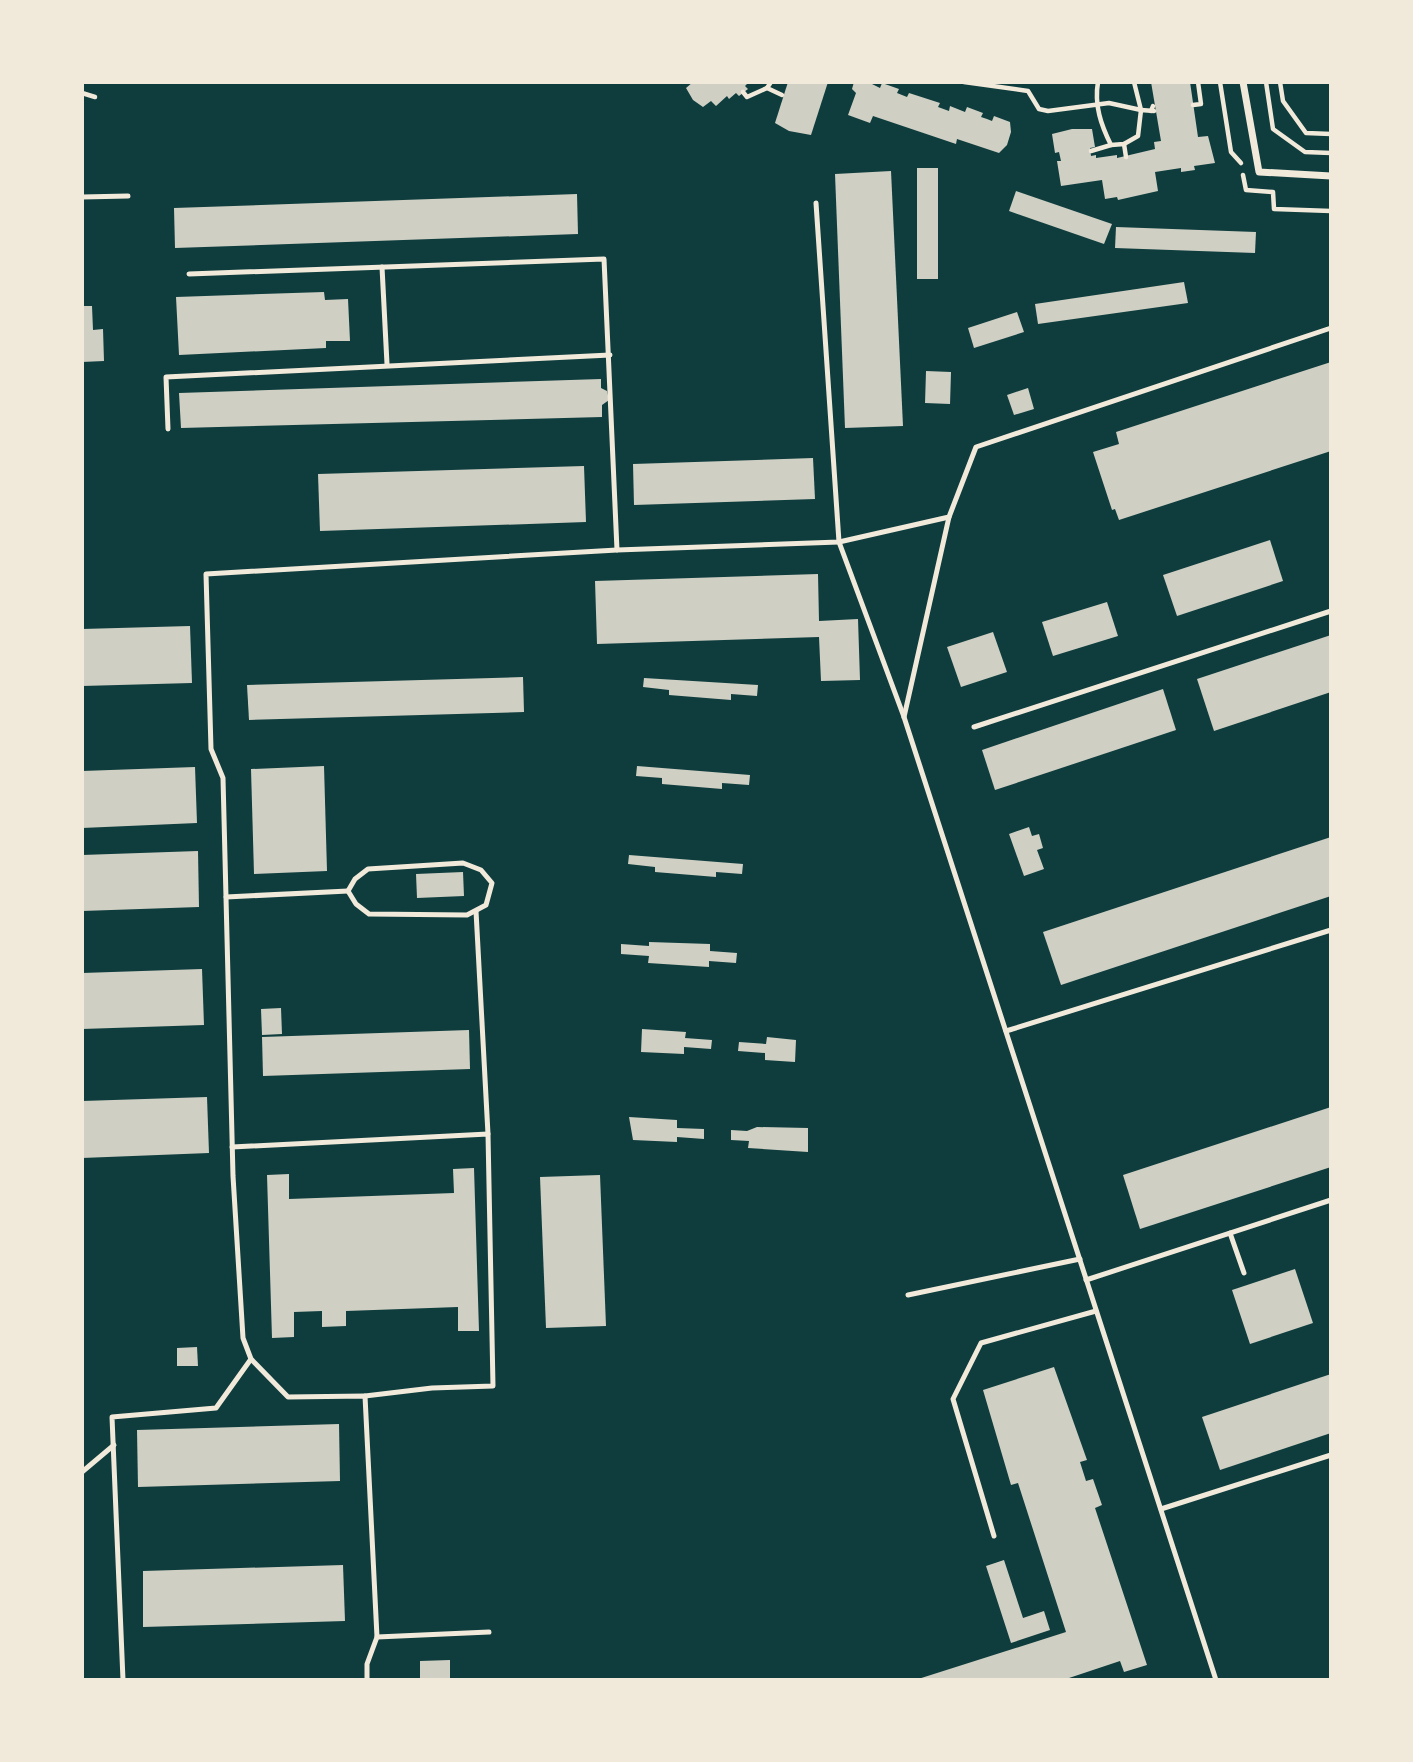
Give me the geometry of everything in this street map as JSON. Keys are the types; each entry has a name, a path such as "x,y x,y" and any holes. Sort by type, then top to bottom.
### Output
{"street":[{"path":"1243,82 1259,172 1331,176"}],"lane":[{"path":"82,197 128,196"},
{"path":"816,203 839,542 904,717 1216,1680"},
{"path":"189,274 604,259 611,355 617,550"},
{"path":"382,267 387,364"},
{"path":"904,717 948,517 976,447 1331,328"},
{"path":"167,429 166,377 611,355"},
{"path":"476,911 488,1134 493,1386 432,1388 365,1396 288,1397 251,1359 243,1338 232,1147 223,778 211,749 206,574 617,550 839,542 948,517"},
{"path":"974,727 1331,611"},
{"path":"463,863 481,870 492,883 486,905 467,915 369,915 356,904 348,891 355,879 368,869 463,863"},
{"path":"226,897 348,891"},
{"path":"1006,1031 1331,930"},
{"path":"232,1147 488,1134"},
{"path":"1086,1280 1331,1200"},
{"path":"1230,1233 1244,1273"},
{"path":"908,1295 1080,1259"},
{"path":"995,1536 953,1399 981,1343 1096,1311"},
{"path":"123,1680 112,1417 216,1408 251,1359"},
{"path":"365,1396 377,1637 367,1664 367,1680"},
{"path":"82,1472 114,1445"},
{"path":"1161,1509 1331,1455"},
{"path":"377,1637 489,1632"}],"path":[{"path":"743,92 747,97 767,88 771,82"},
{"path":"964,82 1028,91 1039,109 1048,111 1110,103 1141,110 1153,109"},
{"path":"1098,82 1097,104 1101,125 1111,145"},
{"path":"1091,151 1124,144 1138,136 1141,110 1134,82"},
{"path":"1193,105 1201,104 1198,82"},
{"path":"1266,82 1273,130 1305,152 1331,153"},
{"path":"1280,82 1283,101 1306,134 1331,134"},
{"path":"767,88 782,95"},
{"path":"82,93 95,97"},
{"path":"1124,144 1126,157"}],"building":[{"path":"693,82 749,82 745,86 748,89 739,96 736,93 729,99 727,96 716,106 711,101 703,107 693,100 686,88"},
{"path":"788,82 828,82 811,135 789,131 775,123"},
{"path":"854,82 868,82 880,88 882,83 899,89 897,93 907,97 909,93 940,103 938,107 949,111 950,106 965,112 967,107 983,113 981,117 992,121 994,116 1010,122 1011,132 1007,145 999,153 957,139 956,144 873,116 870,123 848,115 856,93 852,89"},
{"path":"1151,82 1190,82 1198,137 1208,136 1215,163 1194,166 1195,170 1181,172 1181,168 1155,172 1158,191 1118,200 1117,197 1105,199 1102,180 1061,186 1057,161 1061,161 1059,152 1055,153 1052,134 1072,129 1092,129 1095,147 1090,148 1091,156 1096,155 1096,158 1117,155 1117,158 1155,149 1154,142 1161,141"},
{"path":"917,168 938,168 938,279 917,279"},
{"path":"891,171 903,426 845,428 835,174"},
{"path":"1016,191 1112,224 1104,244 1009,211"},
{"path":"577,194 578,234 175,248 174,208"},
{"path":"1116,227 1256,232 1255,253 1115,248"},
{"path":"1184,282 1188,303 1038,324 1035,304"},
{"path":"324,292 325,300 348,299 350,341 326,341 326,348 179,355 176,297"},
{"path":"82,306 92,306 93,330 103,329 104,361 82,362"},
{"path":"1017,312 1024,332 974,348 968,328"},
{"path":"1331,362 1331,451 1119,520 1115,509 1112,510 1093,452 1119,444 1116,432"},
{"path":"926,371 951,372 950,404 925,403"},
{"path":"601,379 601,388 607,391 609,400 602,405 602,417 181,428 179,393"},
{"path":"1028,388 1034,409 1014,415 1007,395"},
{"path":"813,458 815,499 634,505 633,464"},
{"path":"584,466 586,522 320,531 318,474"},
{"path":"1270,540 1283,581 1177,616 1163,575"},
{"path":"818,574 819,621 858,619 860,680 821,681 819,637 597,644 595,581"},
{"path":"1107,602 1118,636 1053,656 1042,622"},
{"path":"190,626 192,683 82,686 82,629"},
{"path":"993,632 1007,672 961,687 947,647"},
{"path":"1331,635 1331,692 1214,731 1197,679"},
{"path":"523,677 524,712 249,720 247,685"},
{"path":"644,678 758,685 757,696 731,694 731,700 669,695 669,690 643,687"},
{"path":"1163,689 1176,730 995,790 982,750"},
{"path":"324,766 327,871 254,874 251,769"},
{"path":"637,766 750,775 749,785 722,783 722,789 662,784 662,778 636,776"},
{"path":"195,767 197,823 82,828 82,771"},
{"path":"1029,827 1032,836 1039,834 1043,848 1037,850 1044,869 1024,876 1009,834"},
{"path":"1331,837 1331,896 1061,985 1043,932"},
{"path":"198,851 199,907 82,911 82,855"},
{"path":"629,855 743,864 742,874 716,872 716,877 655,872 655,867 628,864"},
{"path":"463,872 464,896 417,898 416,874"},
{"path":"649,942 710,944 710,951 737,953 736,963 709,961 709,967 648,963 649,956 621,954 621,944 649,946"},
{"path":"202,969 204,1025 82,1029 82,973"},
{"path":"281,1008 282,1034 262,1035 261,1009"},
{"path":"642,1029 686,1032 685,1038 712,1040 711,1049 684,1047 684,1054 641,1052"},
{"path":"469,1030 470,1069 263,1076 262,1037"},
{"path":"767,1037 796,1040 795,1062 765,1060 765,1053 738,1051 739,1042 766,1044"},
{"path":"207,1097 209,1153 82,1158 82,1101"},
{"path":"1331,1107 1331,1167 1140,1229 1123,1175"},
{"path":"629,1117 677,1120 677,1128 704,1129 704,1139 677,1137 677,1142 633,1140"},
{"path":"757,1127 808,1128 808,1152 748,1148 749,1141 731,1140 731,1130 747,1131"},
{"path":"474,1168 479,1331 458,1331 458,1307 346,1311 346,1326 322,1327 322,1311 294,1312 294,1337 272,1338 267,1175 289,1174 289,1199 454,1193 453,1169"},
{"path":"600,1175 606,1326 546,1328 540,1177"},
{"path":"1295,1269 1313,1323 1250,1344 1232,1290"},
{"path":"197,1347 198,1366 177,1366 177,1348"},
{"path":"1054,1367 1087,1460 1080,1462 1086,1481 1093,1479 1102,1505 1095,1508 1147,1665 1124,1672 1120,1661 1063,1680 915,1680 1066,1632 1018,1483 1011,1485 983,1390"},
{"path":"1331,1374 1331,1433 1220,1470 1202,1417"},
{"path":"339,1424 340,1481 138,1487 137,1430"},
{"path":"1004,1560 1023,1618 1044,1611 1050,1630 1011,1643 986,1566"},
{"path":"343,1565 345,1621 143,1627 143,1571"},
{"path":"450,1660 450,1680 420,1680 420,1661"}]}
